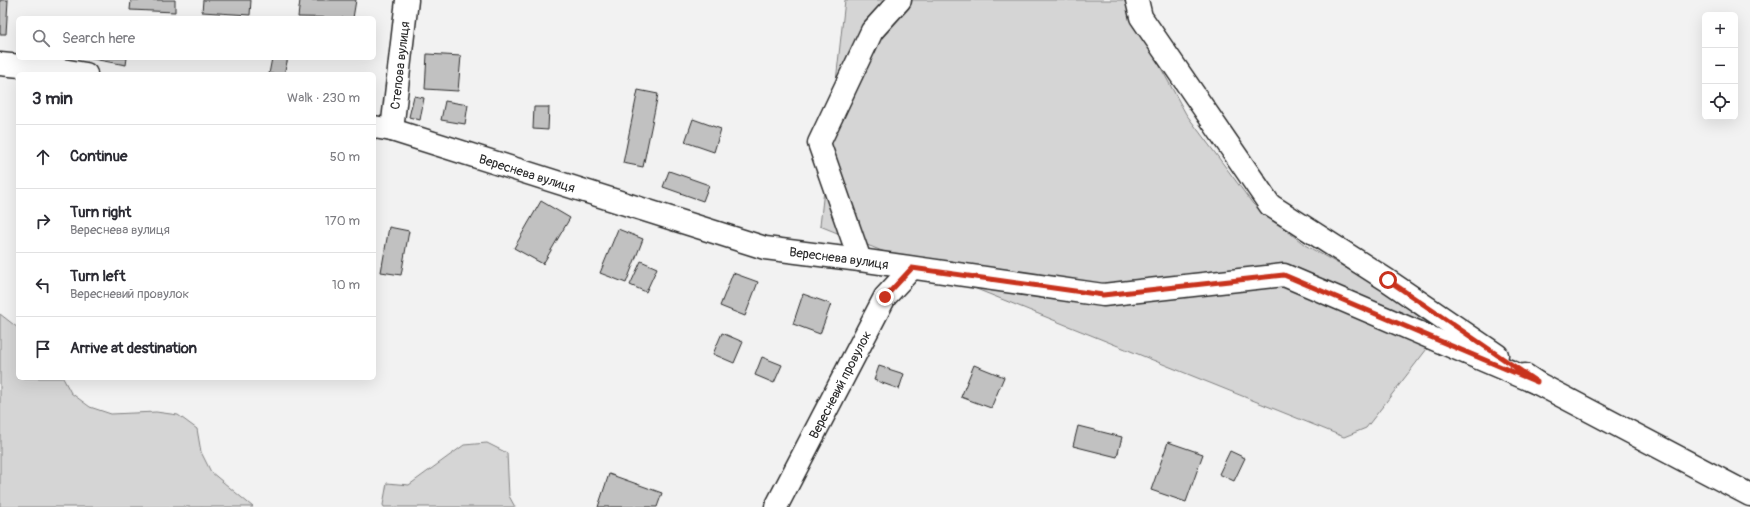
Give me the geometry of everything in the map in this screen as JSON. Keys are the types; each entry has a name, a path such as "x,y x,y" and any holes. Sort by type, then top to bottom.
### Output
{"street":[{"name":"Степова вулиця","path":"383,129 407,0"},
{"path":"860,260 819,143 872,31 900,0"},
{"path":"1137,0 1141,17 1270,205 1388,280 1537,382 1750,495"},
{"path":"0,64 74,72"},
{"name":"Вереснева вулиця","path":"383,129 765,248 1103,295 1284,275 1537,382"},
{"name":"Вересневий провулок","path":"776,507 885,297 912,268"}],"shaded area":[{"path":"845,0 1124,0 1186,114 1253,204 1305,245 1376,285 1440,332 1366,428 1344,437 820,226"},
{"path":"0,314 16,326 16,380 64,380 71,393 90,407 111,414 156,412 178,415 197,429 201,452 211,472 253,507 0,507"},
{"path":"487,443 507,453 509,496 515,507 384,507 383,505 387,483 409,485 464,445"}],"building":[{"path":"0,0 8,0 6,34 0,34"},
{"path":"131,0 175,0 175,12 130,10"},
{"path":"203,0 251,0 250,15 202,12"},
{"path":"300,0 356,0 353,16 298,16"},
{"path":"427,54 461,56 458,91 425,89"},
{"path":"98,60 127,60 126,65"},
{"path":"272,60 288,60 284,72 269,72"},
{"path":"638,90 658,94 643,167 623,163"},
{"path":"414,96 424,98 420,120 409,117"},
{"path":"445,101 468,105 465,124 441,120"},
{"path":"534,107 549,107 548,130 533,129"},
{"path":"693,119 721,129 714,152 685,142"},
{"path":"669,171 709,185 703,201 663,187"},
{"path":"541,201 570,218 543,264 514,248"},
{"path":"389,227 409,231 401,275 381,272"},
{"path":"618,229 643,239 626,283 600,273"},
{"path":"641,261 657,268 646,292 630,285"},
{"path":"733,273 758,282 745,316 720,306"},
{"path":"803,294 831,304 820,334 793,324"},
{"path":"722,333 743,342 734,363 713,354"},
{"path":"762,357 782,365 774,383 755,375"},
{"path":"974,365 1004,377 991,408 961,397"},
{"path":"879,366 904,374 899,389 874,380"},
{"path":"1078,426 1122,437 1117,457 1073,446"},
{"path":"1168,442 1203,454 1186,502 1151,490"},
{"path":"1230,451 1245,458 1234,481 1219,474"},
{"path":"609,474 662,493 657,507 598,507"}],"route":[{"path":"885,297 912,268 1103,295 1284,275 1537,382 1388,280"}]}
